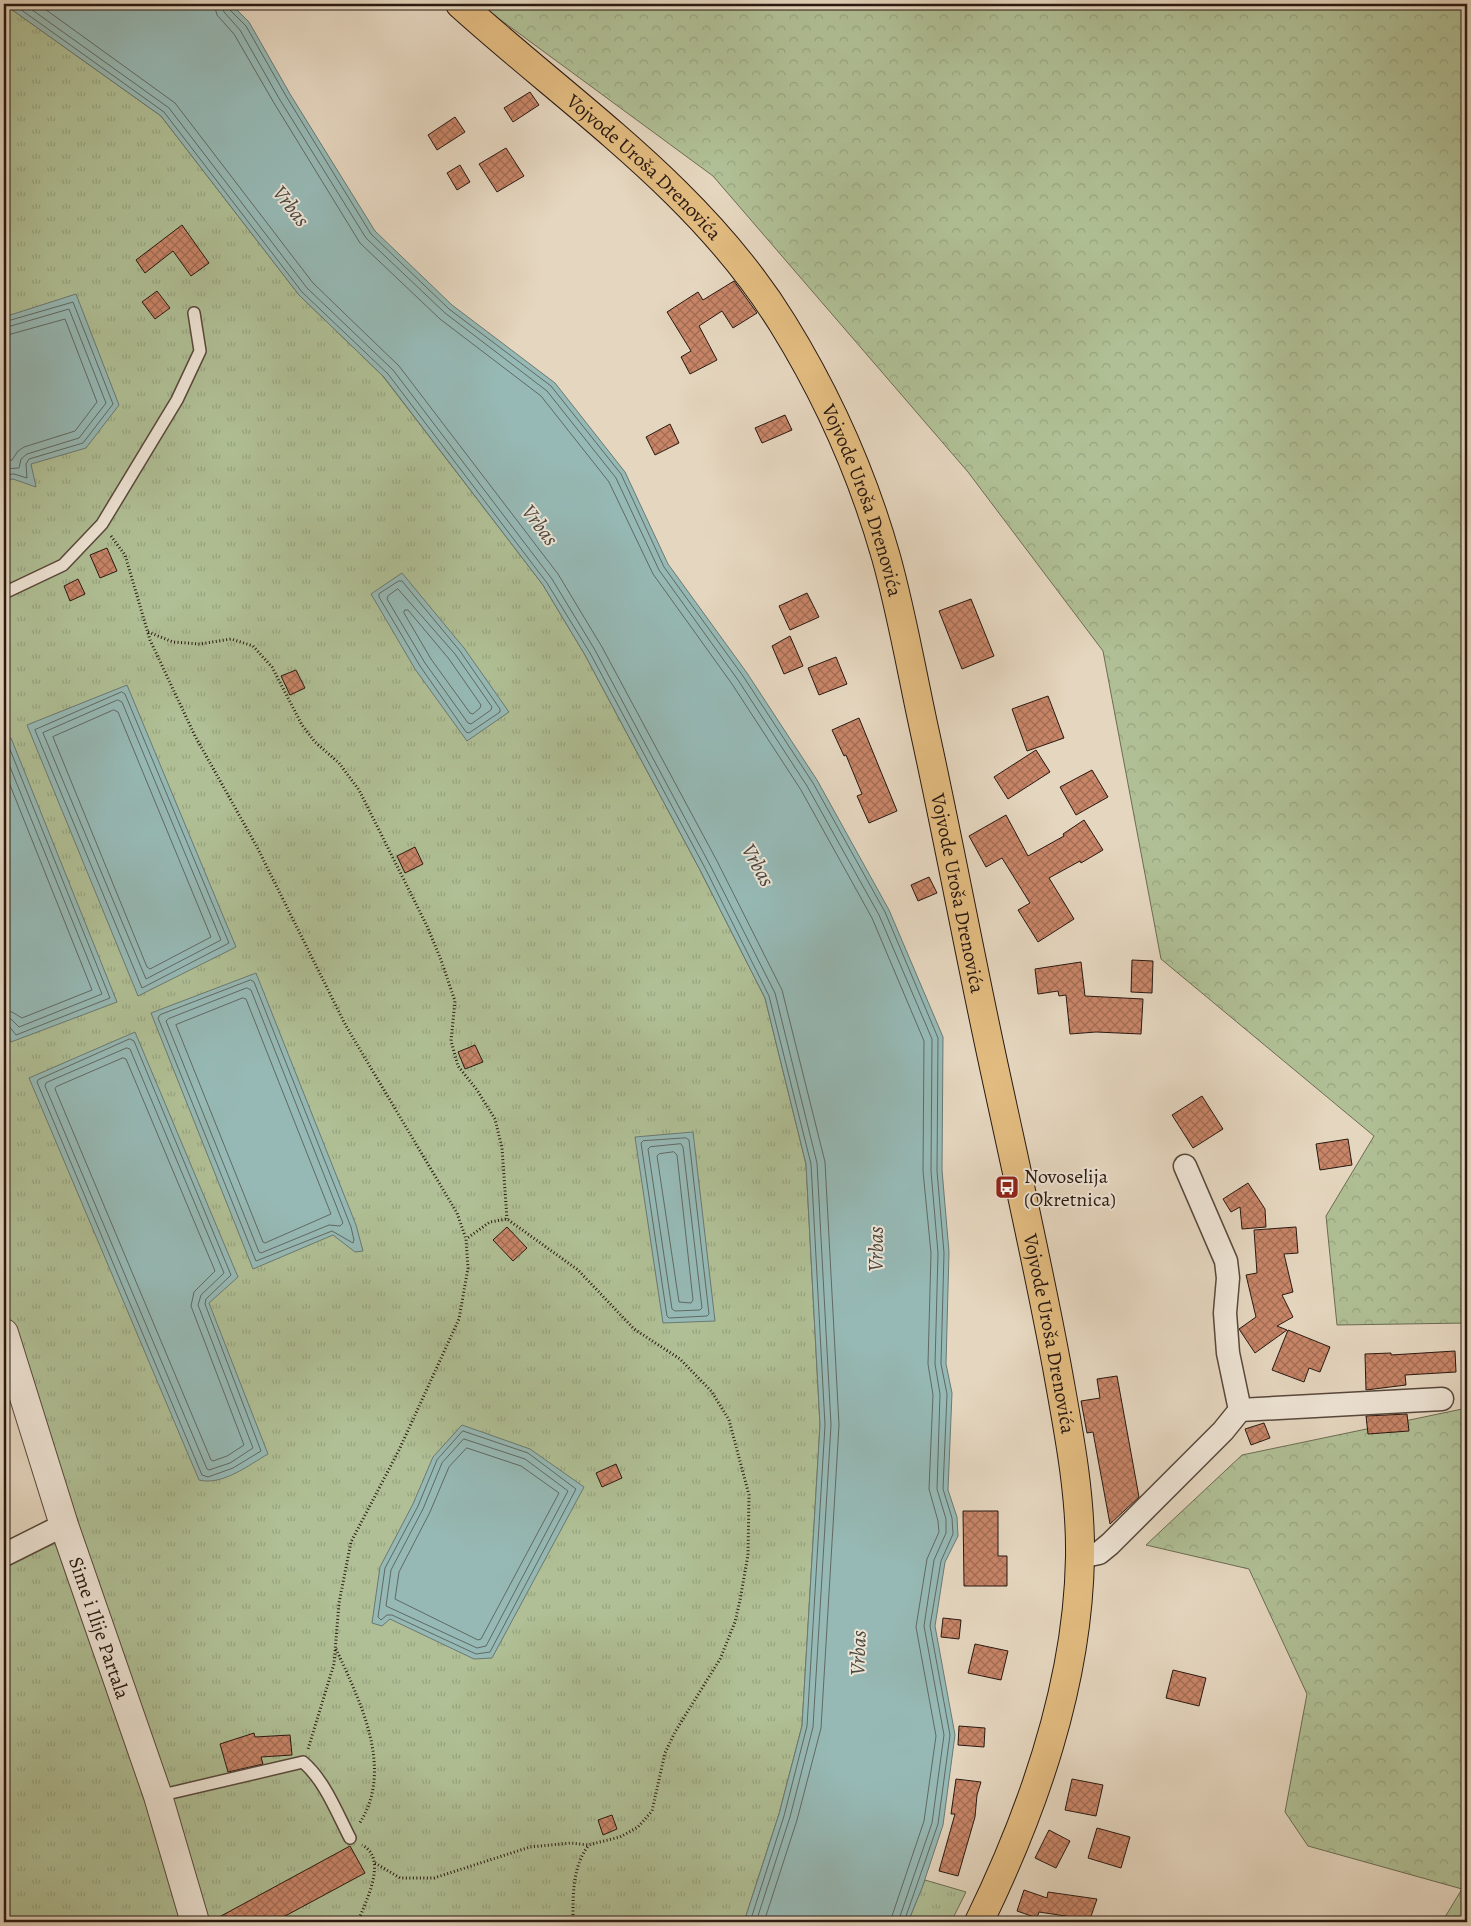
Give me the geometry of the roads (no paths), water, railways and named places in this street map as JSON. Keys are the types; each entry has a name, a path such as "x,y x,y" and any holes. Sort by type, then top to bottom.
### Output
{"main road":[{"name":"Vojvode Uroša Drenovića","path":"460,4 523,59 631,147 681,196 731,253 771,305 800,353 834,422 863,488 885,555 904,632 1050,1329 1072,1452 1078,1504 1080,1557 1070,1657 1052,1734 1015,1843 979,1922"}],"street":[{"path":"1185,1166 1226,1261 1228,1278 1225,1313 1228,1353 1240,1410"},
{"name":"Sime i Ilije Partala","path":"4,1333 64,1525 158,1796 196,1922"},
{"path":"1080,1557 1099,1553 1110,1544 1223,1432 1240,1410 1442,1398"},
{"path":"4,1555 64,1525"}],"lane":[{"path":"4,593 63,565 102,524 178,400 200,351 194,313"},
{"path":"158,1796 303,1762 312,1770 336,1809 350,1838"}],"water":[{"name":"Vrbas","path":"4,4 231,4 249,22 290,94 375,231 452,305 555,383 625,472 668,564 747,673 817,780 889,910 943,1037 942,1170 949,1252 946,1364 952,1393 948,1490 957,1517 958,1536 945,1562 935,1626 955,1735 943,1825 922,1888 908,1922 744,1922 779,1814 802,1726 820,1425 806,1164 765,998 700,870 585,655 543,585 384,377 299,295 161,116"},
{"path":"76,294 119,405 86,448 31,464 36,487 13,479 4,480 4,317"},
{"path":"402,573 464,648 509,712 467,741 415,669 371,594"},
{"path":"127,685 236,947 138,996 27,725"},
{"path":"11,738 117,1002 11,1042 4,1024 4,741"},
{"path":"256,973 356,1225 363,1251 355,1252 333,1235 253,1269 151,1013"},
{"path":"135,1032 238,1277 209,1303 268,1454 244,1469 217,1480 199,1480 29,1078"},
{"path":"693,1132 715,1321 663,1323 635,1137"},
{"path":"462,1425 530,1449 584,1487 492,1658 474,1659 390,1619 382,1626 372,1623 380,1567 413,1504 433,1457"}],"place":[{"name":"Novoselija (Okretnica)","path":"1007,1187"}]}
